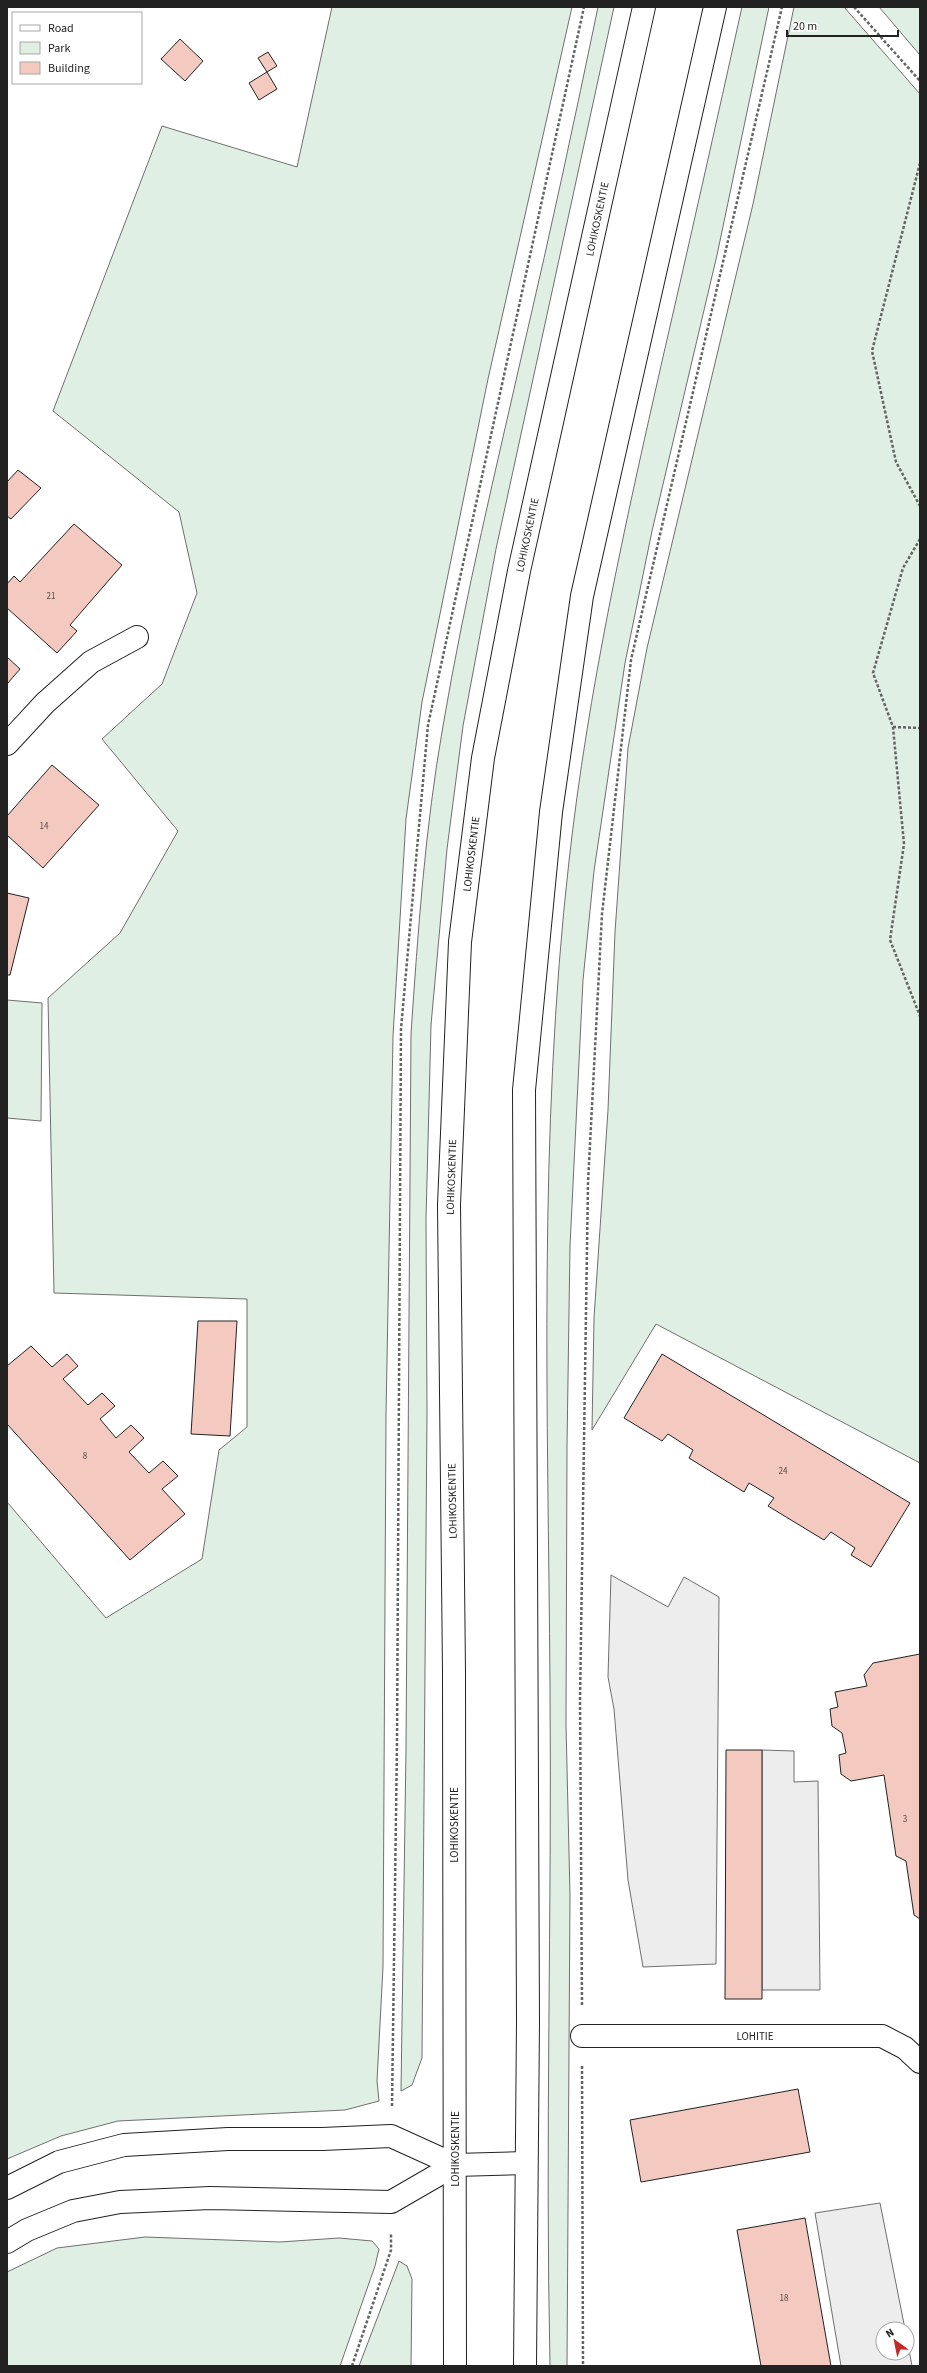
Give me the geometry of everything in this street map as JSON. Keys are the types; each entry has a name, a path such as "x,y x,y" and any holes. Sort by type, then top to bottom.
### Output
{"main road":[{"name":"LOHIKOSKENTIE","path":"455,2366 454,1672 449,1205 460,942 483,758 519,571 644,7"},
{"path":"525,2366 528,2013 524,1090 551,812 582,596 715,7"},
{"path":"7,744 45,703 91,662 137,638"},
{"name":"LOHITIE","path":"582,2045 882,2036 905,2048 920,2062"},
{"path":"7,2188 59,2162 124,2145 228,2139 322,2139 391,2136 455,2165 526,2163"},
{"path":"7,2242 27,2230 73,2211 120,2202 210,2198 391,2202 455,2165"}],"path":[{"path":"583,2366 580,1700 588,1191 602,914 631,660 782,7"},
{"path":"854,7 920,81"},
{"path":"920,163 872,351 896,462 920,506"},
{"path":"920,539 903,568 873,673 893,727 904,844 890,940 920,1016"},
{"path":"893,727 920,728"}],"green space":[{"path":"332,7 572,7 488,379 422,702 406,819 393,1036 386,1415 383,1967 377,2081 379,2101 345,2110 118,2121 61,2136 7,2159 7,1502 106,1618 202,1559 219,1450 247,1427 247,1299 54,1293 48,998 120,933 178,831 102,739 162,684 197,593 179,512 53,411 162,126 297,167"},
{"path":"598,7 614,7 496,549 463,726 447,849 431,1025 426,1219 427,1412 422,2058 412,2085 401,2091 406,1749 411,1034 423,880 431,803 443,726 461,629 481,533 572,132"},
{"path":"742,7 769,7 717,255 652,531 625,663 594,871 583,980 570,1246 567,1446 566,1725 570,1895 567,2366 550,2366 548,2196 550,1685 547,1273 553,1067 559,964 577,797 586,734 609,608 649,420"},
{"path":"794,7 844,7 920,94 920,1463 656,1324 592,1430 594,1318 608,1110 615,932 628,748 647,648 753,204"},
{"path":"879,7 920,7 920,55"},
{"path":"7,1000 42,1003 41,1121 7,1118"},
{"path":"145,2237 280,2242 339,2238 372,2241 379,2249 375,2266 340,2366 7,2366 7,2272 57,2248"},
{"path":"399,2261 407,2266 412,2279 411,2366 359,2366"}],"shaded area":[{"path":"611,1575 668,1607 684,1577 719,1597 716,1964 643,1967 628,1880 614,1709 608,1677"},
{"path":"762,1750 794,1751 794,1782 818,1781 820,1990 762,1990"},
{"path":"880,2203 903,2321 875,2321 875,2361 911,2361 912,2366 841,2366 815,2213"}],"building":[{"path":"180,39 203,61 185,81 161,59"},
{"path":"268,52 277,66 267,72 258,58"},
{"path":"267,72 277,89 259,100 249,83"},
{"path":"18,470 41,488 11,519 7,516 7,482"},
{"path":"74,524 122,565 70,625 77,631 57,653 7,608 7,584 14,576 20,582"},
{"path":"7,657 20,669 7,684"},
{"path":"52,765 99,805 43,868 7,835 7,816"},
{"path":"7,893 29,898 10,975 7,975"},
{"path":"198,1321 237,1321 230,1436 191,1434"},
{"path":"31,1346 52,1367 67,1354 78,1366 63,1379 88,1405 102,1393 115,1406 100,1419 116,1438 131,1425 144,1438 129,1452 149,1473 163,1461 178,1476 162,1489 185,1514 130,1560 7,1424 7,1366"},
{"path":"662,1354 910,1503 871,1567 851,1555 855,1548 831,1532 824,1540 768,1506 774,1498 749,1483 744,1492 689,1458 693,1450 668,1434 662,1441 624,1418"},
{"path":"920,1654 920,1919 914,1915 906,1861 896,1856 884,1775 851,1781 841,1774 839,1755 846,1753 842,1733 832,1726 830,1709 838,1707 835,1692 867,1686 864,1675 873,1663"},
{"path":"726,1750 762,1750 762,1999 725,1999"},
{"path":"798,2089 810,2152 641,2182 630,2120"},
{"path":"805,2218 831,2366 761,2366 737,2230"}]}
